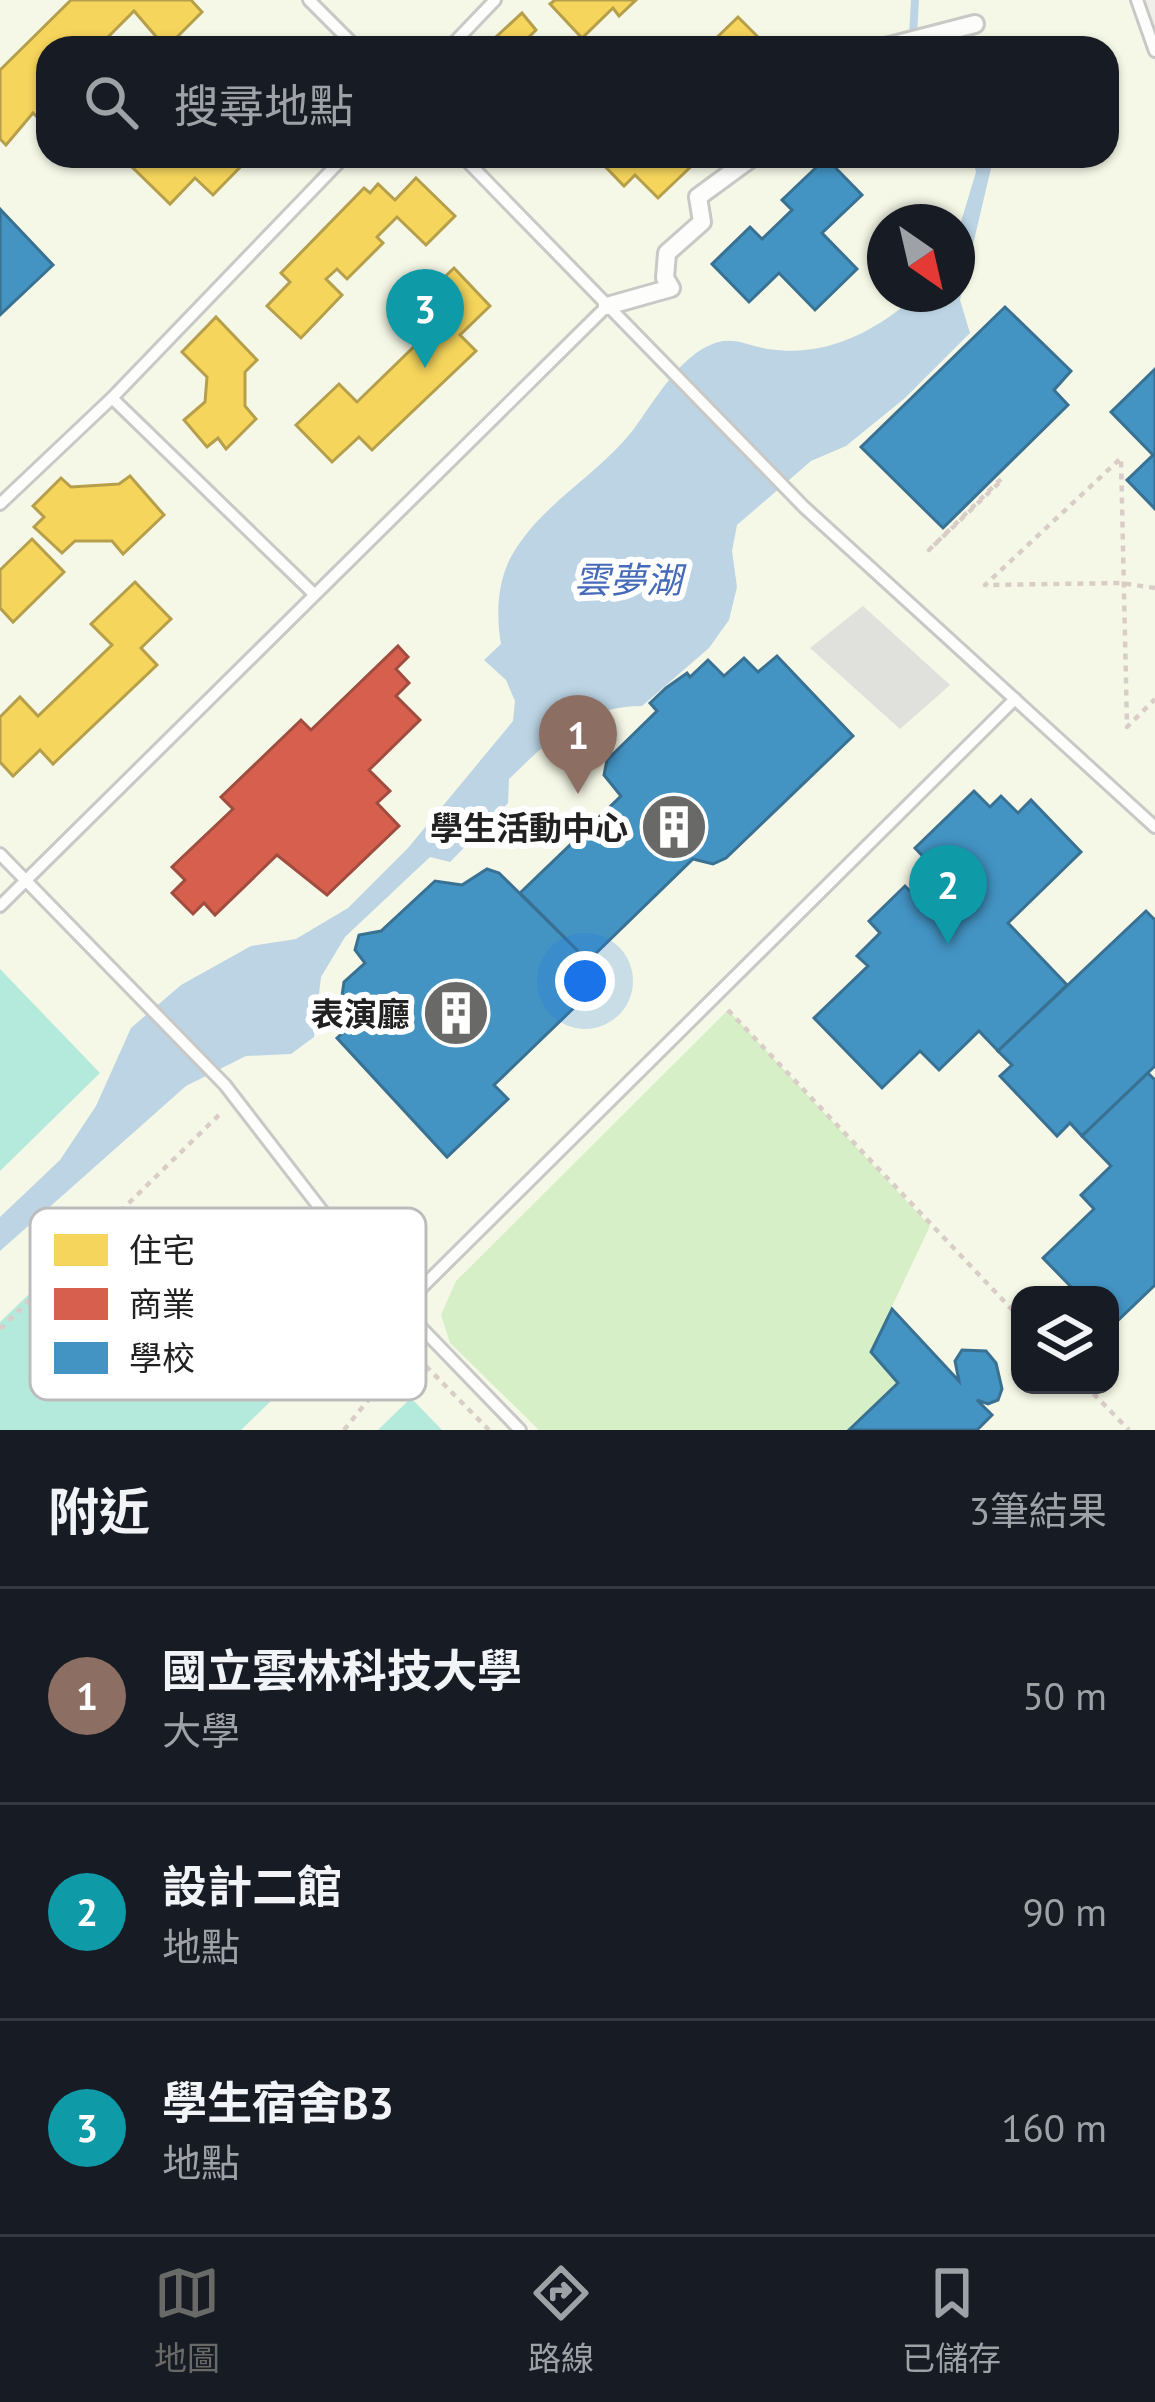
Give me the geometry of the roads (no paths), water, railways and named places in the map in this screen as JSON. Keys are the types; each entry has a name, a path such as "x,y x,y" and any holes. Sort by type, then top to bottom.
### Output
{"street":[{"path":"929,36 975,24"},
{"path":"607,306 671,288 664,278 667,253 702,222 698,197 738,168"}],"lane":[{"path":"309,0 345,36"},
{"path":"460,36 495,0"},
{"path":"1137,0 1155,51"},
{"path":"0,504 112,398 333,168"},
{"path":"474,168 804,507 1155,827"},
{"path":"0,906 607,306"},
{"path":"112,398 314,594"},
{"path":"426,1283 1015,699"},
{"path":"0,854 225,1085 322,1208"},
{"path":"426,1335 520,1430"}],"water":[{"name":"雲夢湖","path":"975,168 991,168 975,236 975,204 966,204"},
{"name":"雲夢湖","path":"894,312 964,312 970,333 905,398 846,446 811,461 737,525 732,551 737,587 729,620 709,648 642,706 602,712 553,739 509,779 508,803 450,862 430,857 345,937 321,977 314,1037 291,1054 246,1056 186,1086 48,1208 30,1208 30,1224 0,1251 0,1217 60,1160 96,1106 131,1028 181,985 251,946 296,939 348,908 408,848 513,721 515,701 506,680 484,660 501,644 499,599 507,565 539,520 633,430 671,377 695,354 723,341 768,349 810,349 849,339"}],"waterway":[{"path":"913,35 915,0"}],"place":[{"name":"學生宿舍B3","path":"425,368"},
{"name":"國立雲林科技大學","path":"578,794"},
{"name":"學生活動中心","path":"674,827"},
{"name":"設計二館","path":"948,944"},
{"name":"表演廳","path":"456,1013"}]}
